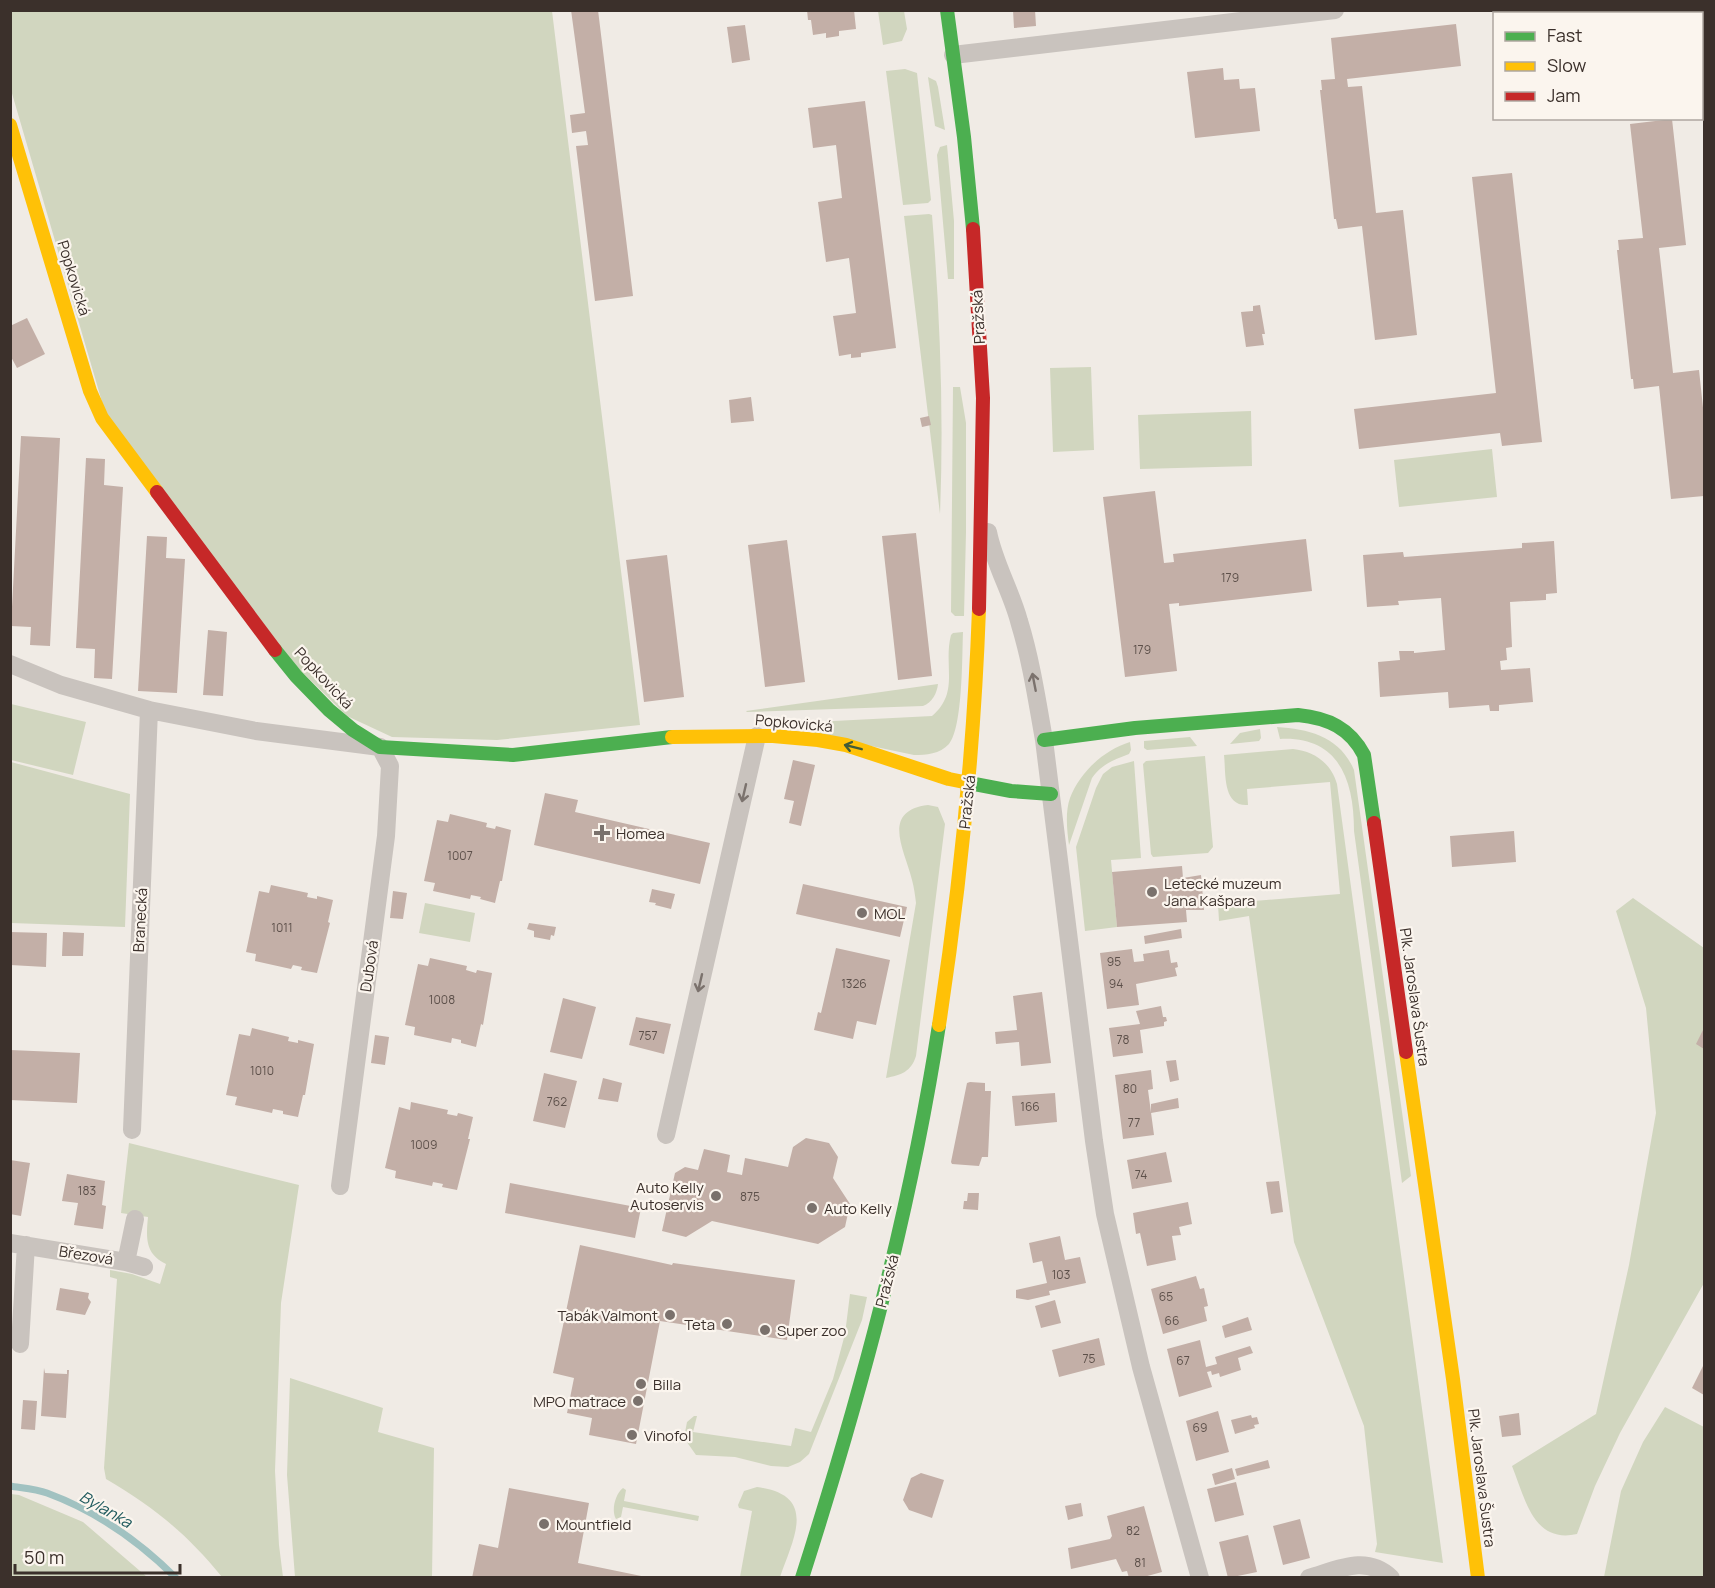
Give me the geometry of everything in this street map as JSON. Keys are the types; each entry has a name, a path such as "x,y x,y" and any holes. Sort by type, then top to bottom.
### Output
{"street":[{"name":"Pražská","path":"802,1578 853,1412 915,1162 940,1023 969,784 980,624 982,376 974,237 948,10"},
{"path":"953,55 1335,10"},
{"name":"Popkovická","path":"10,125 90,391 102,418 285,664 316,699 362,737 381,747 525,755 676,736 793,737 846,746 969,784 1011,791 1051,794"},
{"path":"982,490 990,540 1019,618 1028,653 1044,740 1094,1141 1106,1214 1141,1367 1200,1578"},
{"path":"10,664 61,685 149,710 256,731 381,747"},
{"name":"Branecká","path":"132,1130 149,710"},
{"name":"Plk. Jaroslava Šustra","path":"1044,740 1135,728 1298,715 1313,716 1334,723 1352,736 1360,747 1364,755 1441,1296 1478,1578"},
{"path":"666,1135 757,736"},
{"name":"Dubová","path":"340,1186 387,827 390,766 381,747"},
{"path":"126,1262 135,1219"},
{"name":"Březová","path":"20,1344 18,1244 144,1267"},
{"path":"1309,1578 1366,1564 1385,1572 1391,1578"}],"green space":[{"path":"11,11 552,11 640,725 497,740 392,737 347,716 296,666 107,419 11,90"},
{"path":"878,11 904,11 907,29 902,41 883,45"},
{"path":"905,69 917,73 931,200 928,203 903,205 886,71"},
{"path":"928,77 936,81 938,87 945,130 935,126"},
{"path":"947,145 954,221 954,279 948,279 937,155 940,147"},
{"path":"932,215 941,365 940,514 904,216"},
{"path":"1091,367 1094,450 1053,452 1050,368"},
{"path":"953,387 960,387 966,423 964,616 955,616 951,612"},
{"path":"1251,411 1252,466 1140,469 1138,415"},
{"path":"1492,449 1497,497 1399,507 1394,460"},
{"path":"963,632 957,723 949,744 941,750 914,755 814,734 814,722 932,716 946,698 951,635"},
{"path":"938,684 934,697 923,706 746,711"},
{"path":"11,704 86,722 73,775 11,760"},
{"path":"1277,727 1312,733 1332,742 1341,750 1354,770 1411,1176 1402,1183 1351,795 1339,765 1329,753 1316,745 1300,740 1280,739"},
{"path":"1260,729 1259,741 1230,744 1240,733"},
{"path":"1190,737 1197,746 1147,750 1144,748 1144,741"},
{"path":"1130,742 1129,754 1108,763 1092,778 1069,845 1067,809 1074,788 1102,756"},
{"path":"1293,749 1308,752 1321,759 1331,770 1337,784 1443,1563 1375,1552 1377,1544 1364,1426 1294,1242 1249,916 1219,921 1218,904 1340,894 1330,782 1247,789 1248,805 1234,800 1227,787 1224,755"},
{"path":"1205,756 1213,847 1208,853 1153,857 1143,764 1146,761"},
{"path":"1134,761 1141,858 1111,860 1117,927 1085,931 1076,847 1103,774 1112,767"},
{"path":"11,762 130,794 125,927 11,923"},
{"path":"928,805 938,807 945,824 916,1056 905,1072 886,1078 916,903 913,883 901,845 900,824 904,815 913,809"},
{"path":"1633,898 1704,948 1704,1283 1620,1433 1595,1486 1577,1534 1562,1535 1550,1532 1533,1516 1512,1466 1596,1414 1629,1265 1656,1113 1646,1008 1616,911"},
{"path":"425,903 475,913 470,942 419,933"},
{"path":"129,1143 299,1185 281,1303 275,1471 283,1577 222,1577 196,1547 169,1522 140,1500 106,1479 104,1468 117,1279 110,1277 110,1270 132,1274 160,1284 166,1264 154,1255 148,1245 148,1217 121,1213"},
{"path":"850,1294 867,1297 862,1320 809,1454 800,1462 788,1467 771,1466 735,1457 696,1455 684,1438 687,1422 694,1416 697,1416 693,1432 791,1446 795,1428 811,1432 833,1379 845,1334"},
{"path":"290,1378 383,1408 378,1432 434,1448 432,1577 295,1577 287,1475"},
{"path":"1665,1407 1704,1427 1704,1577 1604,1577 1621,1491 1643,1442"},
{"path":"757,1487 776,1492 789,1499 795,1509 797,1521 795,1534 780,1577 740,1577 752,1511 739,1508 738,1505 744,1491"},
{"path":"623,1488 626,1490 624,1501 699,1516 698,1521 623,1507 621,1517 616,1519 615,1503"},
{"path":"11,1494 19,1495 83,1522 147,1577 11,1577"}],"building":[{"path":"571,10 598,10 633,296 595,301 576,146 588,145 586,131 572,133 570,115 585,113"},
{"path":"807,10 854,10 856,29 839,31 839,36 826,38 826,33 813,35"},
{"path":"1013,10 1035,10 1036,26 1014,28"},
{"path":"1456,24 1461,66 1347,79 1348,87 1362,86 1376,213 1403,210 1417,335 1375,340 1362,226 1338,229 1336,219 1334,219 1320,90 1322,90 1321,80 1335,79 1331,38"},
{"path":"745,25 750,60 732,63 727,27"},
{"path":"1223,68 1224,80 1239,79 1240,89 1255,88 1260,131 1195,138 1187,72"},
{"path":"865,101 896,348 861,353 861,357 851,358 851,354 839,356 833,316 856,313 849,258 826,262 818,202 842,198 836,145 813,148 808,108"},
{"path":"1672,120 1686,245 1659,248 1673,373 1699,370 1704,417 1704,496 1671,499 1659,386 1634,389 1633,379 1631,379 1617,250 1619,250 1618,240 1643,238 1630,124"},
{"path":"1512,173 1542,442 1502,446 1500,433 1359,449 1354,409 1496,393 1472,177"},
{"path":"1260,305 1265,334 1262,334 1264,345 1246,347 1241,312 1253,311 1253,306"},
{"path":"27,318 45,354 17,368 10,355 10,326"},
{"path":"751,397 754,421 731,423 729,400"},
{"path":"929,416 931,425 922,427 920,418"},
{"path":"21,436 60,438 50,646 30,645 31,627 11,626"},
{"path":"86,458 105,459 104,485 123,487 112,679 94,678 95,649 76,648"},
{"path":"1155,491 1164,563 1174,562 1173,554 1306,539 1312,591 1179,606 1179,603 1169,604 1177,671 1125,677 1103,497"},
{"path":"916,533 932,676 898,680 882,536"},
{"path":"147,536 167,537 166,558 185,559 177,693 138,691"},
{"path":"787,540 805,682 765,687 748,545"},
{"path":"1554,541 1557,593 1546,594 1546,600 1510,602 1512,647 1506,648 1507,660 1500,661 1501,670 1530,668 1533,702 1499,705 1499,711 1490,711 1489,705 1449,708 1448,692 1380,697 1378,662 1400,660 1399,651 1414,651 1414,653 1445,650 1441,598 1398,601 1399,605 1367,607 1363,555 1403,552 1404,557 1522,548 1522,543"},
{"path":"667,555 684,697 644,702 626,560"},
{"path":"208,630 227,632 223,696 203,695"},
{"path":"793,760 815,765 801,826 789,823 794,801 784,799"},
{"name":"Homea","path":"545,793 578,800 575,812 710,843 700,884 534,845"},
{"path":"450,814 487,823 486,827 495,829 496,826 511,830 502,881 500,881 495,903 471,895 470,899 433,891 435,883 424,881 437,820 448,822"},
{"path":"1514,831 1516,862 1452,867 1450,836"},
{"path":"1182,866 1183,878 1201,875 1204,910 1186,910 1187,922 1117,927 1112,872"},
{"path":"803,884 907,907 900,937 796,914"},
{"path":"271,885 308,893 307,897 317,899 317,896 333,900 328,922 330,923 317,973 301,970 302,967 293,965 291,969 255,961 256,954 246,952 259,891 269,893"},
{"path":"652,889 675,894 671,909 649,902"},
{"path":"393,891 407,893 403,919 390,918"},
{"path":"529,923 556,927 554,936 551,935 550,940 534,937 534,931 527,929"},
{"path":"1181,929 1182,938 1145,944 1144,936"},
{"path":"10,932 47,933 46,967 10,965"},
{"path":"63,932 84,933 83,956 62,956"},
{"path":"836,948 890,960 876,1025 857,1021 853,1039 814,1030 818,1012 821,1013"},
{"path":"1132,949 1134,962 1144,961 1143,954 1169,950 1171,963 1177,962 1178,967 1175,968 1177,976 1136,984 1139,1005 1107,1009 1100,953"},
{"path":"430,958 467,966 466,970 476,973 477,970 492,973 483,1025 481,1024 476,1047 452,1038 451,1043 414,1035 415,1027 405,1025 418,964 428,966"},
{"path":"1042,992 1051,1063 1021,1066 1019,1042 996,1044 995,1032 1017,1030 1013,996"},
{"path":"563,998 596,1007 582,1059 550,1052"},
{"path":"1161,1006 1163,1017 1166,1017 1167,1021 1164,1022 1164,1026 1140,1030 1143,1053 1113,1057 1109,1028 1140,1024 1136,1011"},
{"path":"636,1017 671,1024 664,1054 629,1045"},
{"path":"252,1028 289,1037 288,1041 298,1043 298,1040 314,1044 305,1095 303,1095 298,1117 273,1109 272,1113 235,1105 237,1097 226,1095 239,1034 250,1036"},
{"path":"1704,1028 1704,1049 1696,1044"},
{"path":"375,1035 389,1037 385,1065 371,1063"},
{"path":"10,1050 80,1053 77,1103 10,1100"},
{"path":"1176,1060 1179,1080 1170,1082 1166,1061"},
{"path":"1151,1070 1153,1089 1148,1090 1154,1135 1123,1139 1115,1075"},
{"path":"544,1073 577,1081 565,1128 533,1121"},
{"path":"603,1078 622,1083 618,1102 598,1099"},
{"path":"967,1083 985,1083 985,1091 991,1091 988,1157 982,1157 979,1166 952,1164 951,1162"},
{"path":"1055,1093 1057,1122 1015,1126 1012,1096"},
{"path":"1178,1098 1179,1108 1151,1113 1151,1104"},
{"path":"411,1102 448,1110 447,1114 457,1116 458,1113 473,1117 457,1190 442,1187 443,1184 433,1182 432,1186 395,1178 396,1171 385,1168 399,1107 410,1110"},
{"path":"806,1138 829,1143 838,1157 833,1178 850,1204 845,1227 818,1244 712,1221 686,1237 662,1231 675,1173 685,1167 698,1170 704,1149 730,1155 727,1172 742,1175 745,1158 788,1167 793,1147"},
{"path":"1166,1152 1172,1182 1132,1189 1127,1160"},
{"path":"10,1160 30,1163 21,1216 10,1214"},
{"path":"67,1174 105,1181 102,1205 106,1206 103,1229 74,1225 78,1203 62,1201"},
{"path":"1279,1181 1283,1212 1271,1214 1266,1182"},
{"path":"510,1183 641,1208 635,1238 505,1213"},
{"path":"968,1193 979,1193 978,1210 963,1209"},
{"path":"1188,1202 1192,1224 1179,1227 1181,1235 1172,1236 1176,1260 1147,1266 1140,1233 1136,1234 1133,1213"},
{"path":"1060,1236 1065,1260 1080,1257 1086,1283 1049,1291 1050,1295 1028,1300 1016,1298 1016,1290 1047,1283 1042,1261 1033,1263 1029,1243"},
{"path":"580,1245 672,1265 673,1263 795,1280 787,1340 660,1321 636,1444 589,1435 592,1418 567,1413 574,1378 553,1373"},
{"path":"1196,1276 1200,1289 1204,1288 1208,1306 1204,1307 1207,1321 1163,1334 1151,1289"},
{"path":"60,1288 89,1293 88,1298 91,1302 85,1315 56,1310"},
{"path":"1055,1300 1061,1323 1041,1328 1035,1306"},
{"path":"1248,1317 1252,1330 1225,1338 1222,1326"},
{"path":"1099,1338 1105,1365 1059,1377 1052,1350"},
{"path":"1200,1340 1206,1367 1217,1364 1215,1357 1250,1346 1253,1353 1238,1358 1241,1370 1220,1377 1219,1373 1212,1375 1211,1371 1207,1372 1212,1387 1179,1397 1167,1349"},
{"path":"1704,1364 1704,1395 1692,1388"},
{"path":"44,1368 45,1373 67,1374 69,1370 66,1418 41,1416"},
{"path":"23,1400 37,1401 35,1430 21,1429"},
{"path":"1218,1411 1229,1452 1196,1461 1186,1421"},
{"path":"1519,1413 1521,1435 1502,1437 1499,1416"},
{"path":"1251,1415 1252,1418 1257,1417 1259,1424 1254,1425 1255,1428 1235,1434 1231,1420"},
{"path":"1268,1460 1270,1468 1237,1476 1235,1469"},
{"path":"1232,1468 1235,1479 1215,1485 1212,1474"},
{"path":"921,1473 944,1480 932,1518 909,1510 903,1500 911,1478"},
{"path":"1236,1482 1244,1515 1215,1522 1207,1489"},
{"name":"Mountfield","path":"509,1488 589,1503 578,1563 651,1578 472,1578 479,1544 498,1548"},
{"path":"1081,1503 1083,1516 1068,1520 1065,1506"},
{"path":"1144,1506 1162,1572 1140,1578 1129,1578 1127,1571 1122,1572 1116,1559 1071,1569 1068,1548 1110,1539 1112,1536 1107,1516"},
{"path":"1300,1519 1310,1558 1283,1565 1273,1526"},
{"path":"1248,1535 1257,1572 1228,1578 1219,1542"}],"waterway":[{"name":"Bylanka","path":"10,1486 47,1493 100,1518 132,1540 176,1578"}],"traffic: fast":[{"path":"947,10 964,137 973,229"},
{"path":"275,650 329,710 353,730 380,747 513,755 672,737"},
{"path":"1044,740 1135,728 1298,715 1319,719 1345,731 1364,755 1374,823"},
{"path":"964,782 1011,791 1051,794"},
{"path":"802,1578 844,1442 881,1304 914,1165 939,1025"}],"traffic: slow":[{"path":"10,125 90,391 102,418 157,492"},
{"path":"939,1025 965,817 974,713 979,609"},
{"path":"672,737 773,736 818,740 846,745 964,782"},
{"path":"1406,1052 1453,1379 1478,1578"}],"traffic: jam":[{"path":"973,229 983,398 979,609"},
{"path":"157,492 275,650"},
{"path":"1374,823 1406,1052"}],"place":[{"name":"Homea","path":"602,833"},
{"name":"Letecké muzeum Jana Kašpara","path":"1152,892"},
{"name":"MOL","path":"862,913"},
{"name":"Auto Kelly Autoservis","path":"716,1196"},
{"name":"Auto Kelly","path":"812,1208"},
{"name":"Tabák Valmont","path":"670,1315"},
{"name":"Teta","path":"727,1324"},
{"name":"Super zoo","path":"765,1330"},
{"name":"Billa","path":"641,1384"},
{"name":"MPO matrace","path":"638,1401"},
{"name":"Vinofol","path":"632,1435"},
{"name":"Mountfield","path":"544,1524"}]}
